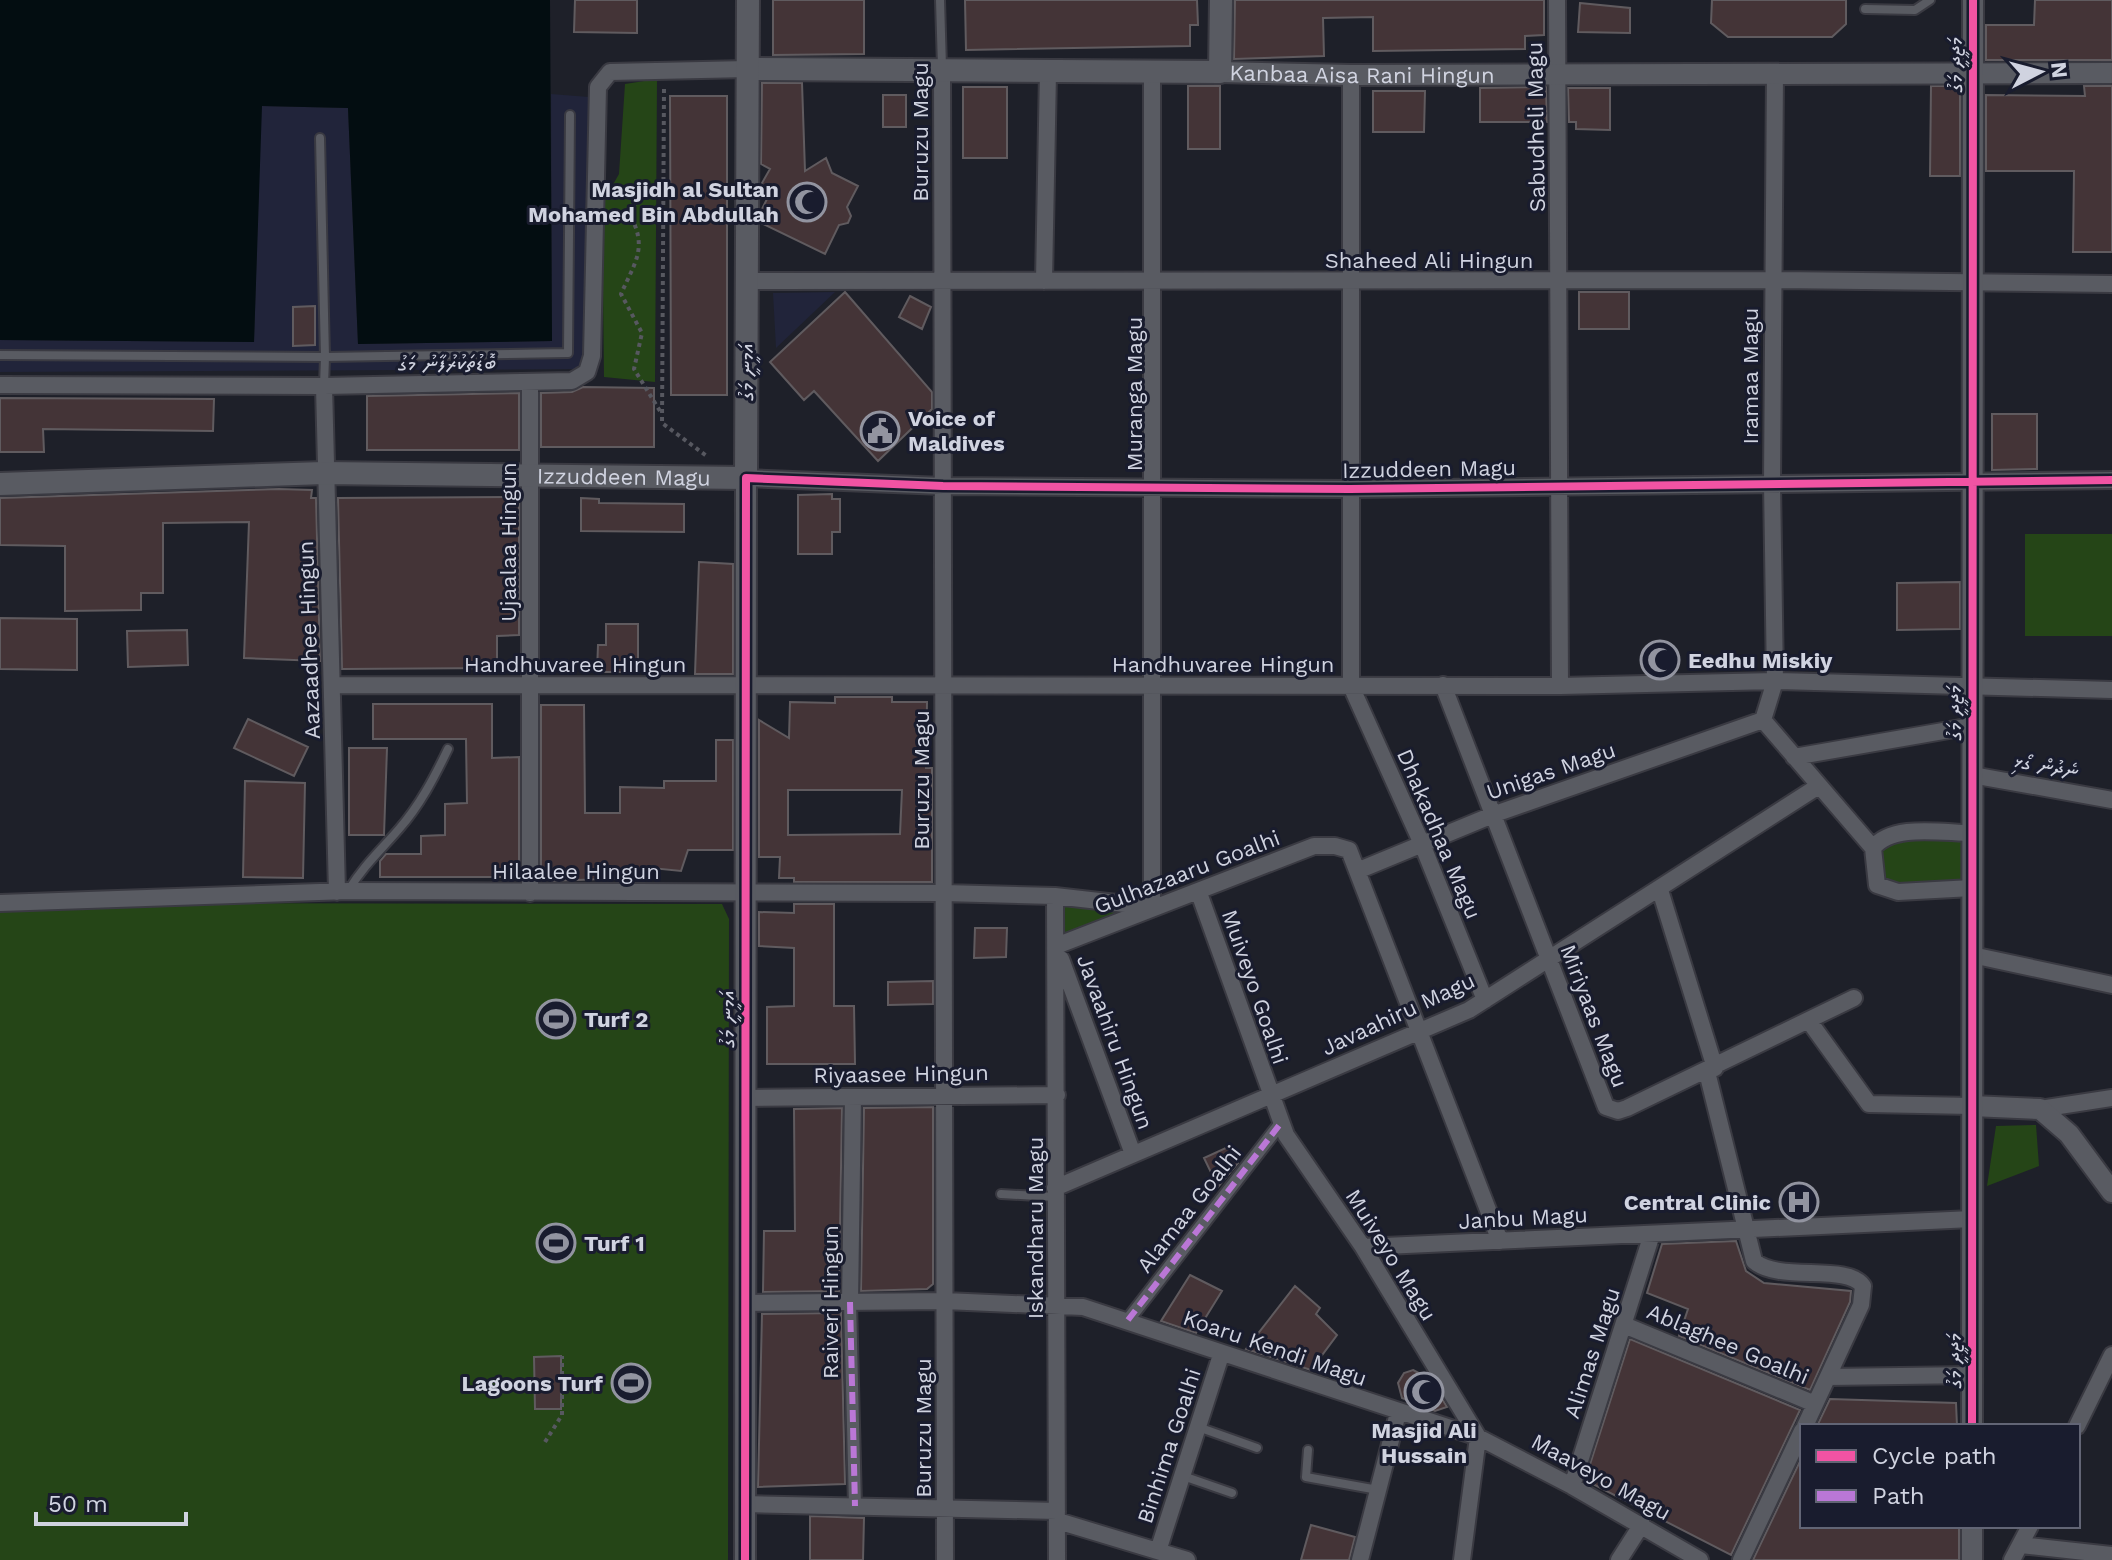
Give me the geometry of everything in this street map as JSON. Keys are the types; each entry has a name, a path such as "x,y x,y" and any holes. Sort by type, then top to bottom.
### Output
{"main road":[{"name":"އަމީނީ މަގު","path":"746,478 748,0"},
{"path":"1220,72 1221,0"},
{"name":"Kanbaa Aisa Rani Hingun","path":"748,69 1220,72"},
{"name":"Izzuddeen Magu","path":"0,484 324,473 746,478"}],"street":[{"name":"Sabudheli Magu","path":"1557,0 1560,686"},
{"name":"މަޖީދީ މަގު","path":"1972,1424 1973,0"},
{"name":"Buruzu Magu","path":"942,68 945,1560"},
{"name":"Kanbaa Aisa Rani Hingun","path":"610,72 748,69"},
{"name":"ބޮޑުތަކުރުފާނު މަގު","path":"0,385 324,386 572,381 587,372 592,356 595,108 598,87 610,72"},
{"path":"1044,281 1048,72"},
{"name":"Kanbaa Aisa Rani Hingun","path":"1220,72 1351,75 2112,73"},
{"name":"Iramaa Magu","path":"1763,720 1775,681 1772,483 1775,72"},
{"name":"Muranga Magu","path":"1152,73 1152,907"},
{"path":"1351,75 1351,686"},
{"name":"Shaheed Ali Hingun","path":"747,281 1773,280 2112,284"},
{"name":"Ujaalaa Hingun","path":"530,384 530,893"},
{"name":"Aazaadhee Hingun","path":"324,386 324,473 343,891"},
{"name":"Izzuddeen Magu","path":"746,478 943,486 1350,489 1560,484 2112,480"},
{"name":"އަމީނީ މަގު","path":"745,1560 746,478"},
{"name":"Handhuvaree Hingun","path":"334,685 1560,686 1775,681 2112,690"},
{"name":"Miriyaas Magu","path":"1443,685 1606,1107 1618,1111 1711,1070 1854,998"},
{"name":"Dhakadhaa Magu","path":"1351,686 1422,844 1485,1000"},
{"path":"1763,720 1817,787 1873,848 1877,885 1898,892 1972,888"},
{"name":"Unigas Magu","path":"1357,871 1495,814 1763,720"},
{"path":"1794,757 1972,726"},
{"name":"ނެދުން ގޯޅި","path":"1972,775 2112,800"},
{"name":"Javaahiru Magu","path":"1055,1192 1133,1154 1419,1032 1485,1000 1817,787"},
{"path":"1873,848 1881,838 1901,833 1972,833"},
{"name":"Gulhazaaru Goalhi","path":"1056,946 1314,846 1349,850 1357,871"},
{"path":"1357,871 1500,1241"},
{"path":"1660,890 1711,1070 1754,1261 1772,1271 1851,1278 1859,1280 1863,1286 1861,1305 1805,1424"},
{"name":"Hilaalee Hingun","path":"0,903 343,891 944,893 1055,896 1152,907"},
{"name":"Muiveyo Goalhi","path":"1199,893 1270,1096"},
{"name":"Iskandharu Magu","path":"1055,896 1057,1560"},
{"name":"Javaahiru Hingun","path":"1056,946 1133,1154"},
{"path":"1972,955 2112,985"},
{"path":"1809,1021 1869,1104 2040,1109 2112,1098"},
{"name":"Riyaasee Hingun","path":"745,1098 1057,1095"},
{"name":"Muiveyo Magu","path":"1270,1096 1281,1123 1363,1247 1478,1437"},
{"name":"Raiveri Hingun","path":"853,1097 850,1302 855,1506"},
{"path":"2040,1109 2069,1134 2112,1192"},
{"name":"Alamaa Goalhi","path":"1128,1320 1281,1123"},
{"name":"Janbu Magu","path":"1363,1247 1972,1219"},
{"name":"Alimas Magu","path":"1572,1486 1652,1234"},
{"path":"1972,1424 1977,1265"},
{"name":"Koaru Kendi Magu","path":"745,1303 945,1301 1083,1307 1128,1320 1221,1355 1478,1437"},
{"name":"Ablaghee Goalhi","path":"1624,1325 1815,1404"},
{"name":"Binhima Goalhi","path":"1158,1551 1221,1355"},
{"path":"2078,1424 2112,1355"},
{"path":"1828,1377 1972,1375"},
{"path":"1360,1560 1398,1413"},
{"path":"1741,1560 1800,1435"},
{"path":"1462,1560 1478,1437"},
{"name":"Maaveyo Magu","path":"1478,1437 1642,1524 1700,1560"},
{"path":"745,1504 945,1507 1057,1516 1187,1560"},
{"path":"1619,1560 1642,1524"},
{"path":"1972,1528 1972,1560"},
{"path":"2012,1560 2029,1528"},
{"path":"2021,1545 2112,1555"}],"lane":[{"name":"Buruzu Magu","path":"940,0 942,68"},
{"path":"1865,9 1915,10 1930,0"},
{"path":"0,355 325,357 568,353 570,115"},
{"path":"320,138 324,386"},
{"path":"343,891 364,864 399,829 429,790 448,749"},
{"path":"1001,1194 1055,1192"},
{"path":"1198,1427 1257,1448"},
{"path":"1308,1450 1306,1477 1378,1490"},
{"path":"1182,1476 1232,1493"}],"path":[{"path":"664,71 662,423 711,459 713,478"},
{"path":"662,414 634,369 642,333 621,294 639,253 641,235 630,215 638,196 663,197"},
{"path":"545,1442 562,1415 562,1356"}],"shaded area":[{"path":"0,0 550,0 552,341 358,344 348,108 262,106 254,342 0,340"},
{"path":"551,94 589,97 583,369 0,372 0,340 254,342 261,106 348,108 358,344 552,341"},
{"path":"835,292 776,348 773,293"}],"green space":[{"path":"657,79 655,382 604,377 602,204 619,174 625,84"},
{"path":"2025,534 2112,534 2112,636 2025,636"},
{"path":"1972,833 1972,888 1877,885 1881,838"},
{"path":"1055,896 1152,907 1056,946"},
{"path":"0,903 722,904 729,919 728,1560 0,1560"},
{"path":"2036,1125 2039,1166 1987,1186 1996,1126"}],"building":[{"path":"575,0 637,0 637,33 574,32"},
{"path":"773,0 864,0 864,54 773,55"},
{"path":"965,0 1197,0 1198,25 1190,25 1190,46 966,50"},
{"path":"1235,0 1544,0 1544,35 1525,36 1525,49 1373,51 1373,17 1323,18 1324,56 1234,59"},
{"path":"1712,0 1846,0 1846,24 1832,37 1728,37 1711,23"},
{"path":"2035,0 2112,0 2112,60 1986,60 1986,25 2034,25"},
{"path":"1580,3 1630,8 1630,33 1578,32"},
{"name":"Masjidh al Sultan Mohamed Bin Abdullah","path":"762,83 802,83 805,171 826,158 832,173 858,186 847,207 851,216 848,223 839,225 825,254 761,223 761,211 767,199 762,183 770,169 761,164"},
{"path":"1188,86 1220,86 1220,149 1188,149"},
{"path":"1931,86 1960,86 1960,176 1930,176"},
{"path":"2084,86 2112,86 2112,252 2073,252 2074,171 1986,171 1986,95 2085,96"},
{"path":"963,87 1007,87 1007,158 963,158"},
{"path":"1546,87 1547,122 1480,122 1480,88"},
{"path":"1568,88 1610,88 1610,130 1576,129 1576,122 1569,122"},
{"path":"1373,91 1425,91 1424,132 1373,132"},
{"path":"883,95 906,95 906,127 883,127"},
{"path":"670,96 727,96 727,395 671,395"},
{"path":"845,292 932,392 932,409 878,461 814,391 804,400 770,362"},
{"path":"1579,292 1629,292 1629,329 1579,329"},
{"path":"910,296 931,307 922,329 899,317"},
{"path":"315,306 315,345 293,346 293,307"},
{"path":"583,387 654,388 654,447 541,447 541,393 572,392"},
{"path":"519,393 519,450 367,450 367,396"},
{"path":"0,398 214,399 213,431 43,429 44,452 0,452"},
{"path":"1992,414 2037,414 2037,469 1992,470"},
{"path":"312,490 311,498 316,498 320,661 244,658 249,522 163,523 163,593 141,593 141,610 65,611 65,546 0,545 0,498"},
{"path":"832,494 832,499 840,499 840,532 832,532 832,554 798,554 798,495"},
{"path":"519,497 519,635 497,636 497,668 342,669 338,498"},
{"path":"581,498 599,499 599,503 684,504 684,532 581,531"},
{"path":"699,562 733,564 733,674 695,674"},
{"path":"1960,582 1960,629 1897,630 1897,583"},
{"path":"0,618 77,619 77,670 0,669"},
{"path":"606,624 638,624 638,672 597,672 598,645 606,645"},
{"path":"187,630 188,665 128,667 127,631"},
{"path":"835,697 892,697 892,702 927,702 926,768 932,768 932,882 794,882 794,878 779,878 780,857 759,857 759,720 789,738 790,702 835,703","holes":["788,790 902,790 900,834 788,835"]},
{"path":"373,704 492,704 492,758 519,757 519,877 380,877 380,861 386,854 421,854 421,836 445,835 445,804 467,803 466,739 373,739"},
{"path":"541,705 584,705 585,813 620,813 620,787 664,788 664,781 716,781 716,740 733,740 733,850 688,850 681,871 652,868 652,877 553,881 541,877"},
{"path":"248,719 308,747 294,776 234,748"},
{"path":"349,748 387,748 384,835 349,835"},
{"path":"245,781 305,783 303,878 243,877"},
{"path":"794,904 834,904 834,1006 854,1006 855,1064 767,1064 767,1007 794,1006 794,948 759,946 759,912 794,913"},
{"path":"975,928 1007,928 1006,957 974,958"},
{"path":"933,981 933,1004 888,1005 888,982"},
{"path":"933,1107 933,1284 927,1289 861,1291 864,1108"},
{"path":"842,1108 839,1291 763,1292 764,1231 795,1231 794,1109"},
{"path":"1230,1146 1238,1163 1218,1187 1204,1158"},
{"path":"1736,1241 1746,1271 1764,1283 1851,1291 1850,1302 1810,1390 1679,1336 1688,1309 1647,1293 1662,1244"},
{"path":"1190,1275 1222,1291 1196,1333 1161,1321"},
{"path":"1295,1286 1320,1308 1316,1314 1337,1335 1311,1370 1246,1349"},
{"path":"841,1313 845,1484 758,1487 762,1314"},
{"path":"1630,1339 1800,1410 1731,1555 1585,1480"},
{"path":"561,1356 561,1409 535,1409 534,1357"},
{"name":"Masjid Ali Hussain","path":"1413,1370 1430,1379 1447,1407 1435,1411 1402,1398 1398,1383 1404,1373"},
{"path":"1830,1399 1956,1403 1957,1424 1818,1424"},
{"path":"1800,1461 1800,1528 1959,1528 1959,1560 1753,1560"},
{"path":"810,1516 864,1518 863,1560 810,1560"},
{"path":"1311,1525 1355,1537 1349,1560 1301,1560"}],"marked path":[{"path":"1128,1320 1281,1123"},
{"path":"850,1302 855,1506"}],"cycle path":[{"path":"1972,1424 1973,0"},
{"path":"745,1560 746,478 943,486 1350,489 2112,480"}],"place":[{"name":"Masjidh al Sultan Mohamed Bin Abdullah","path":"807,202"},
{"name":"Voice of Maldives","path":"880,431"},
{"name":"Eedhu Miskiy","path":"1660,660"},
{"name":"Turf 2","path":"556,1019"},
{"name":"Central Clinic","path":"1799,1202"},
{"name":"Turf 1","path":"556,1243"},
{"name":"Lagoons Turf","path":"631,1383"},
{"name":"Masjid Ali Hussain","path":"1424,1392"}]}
